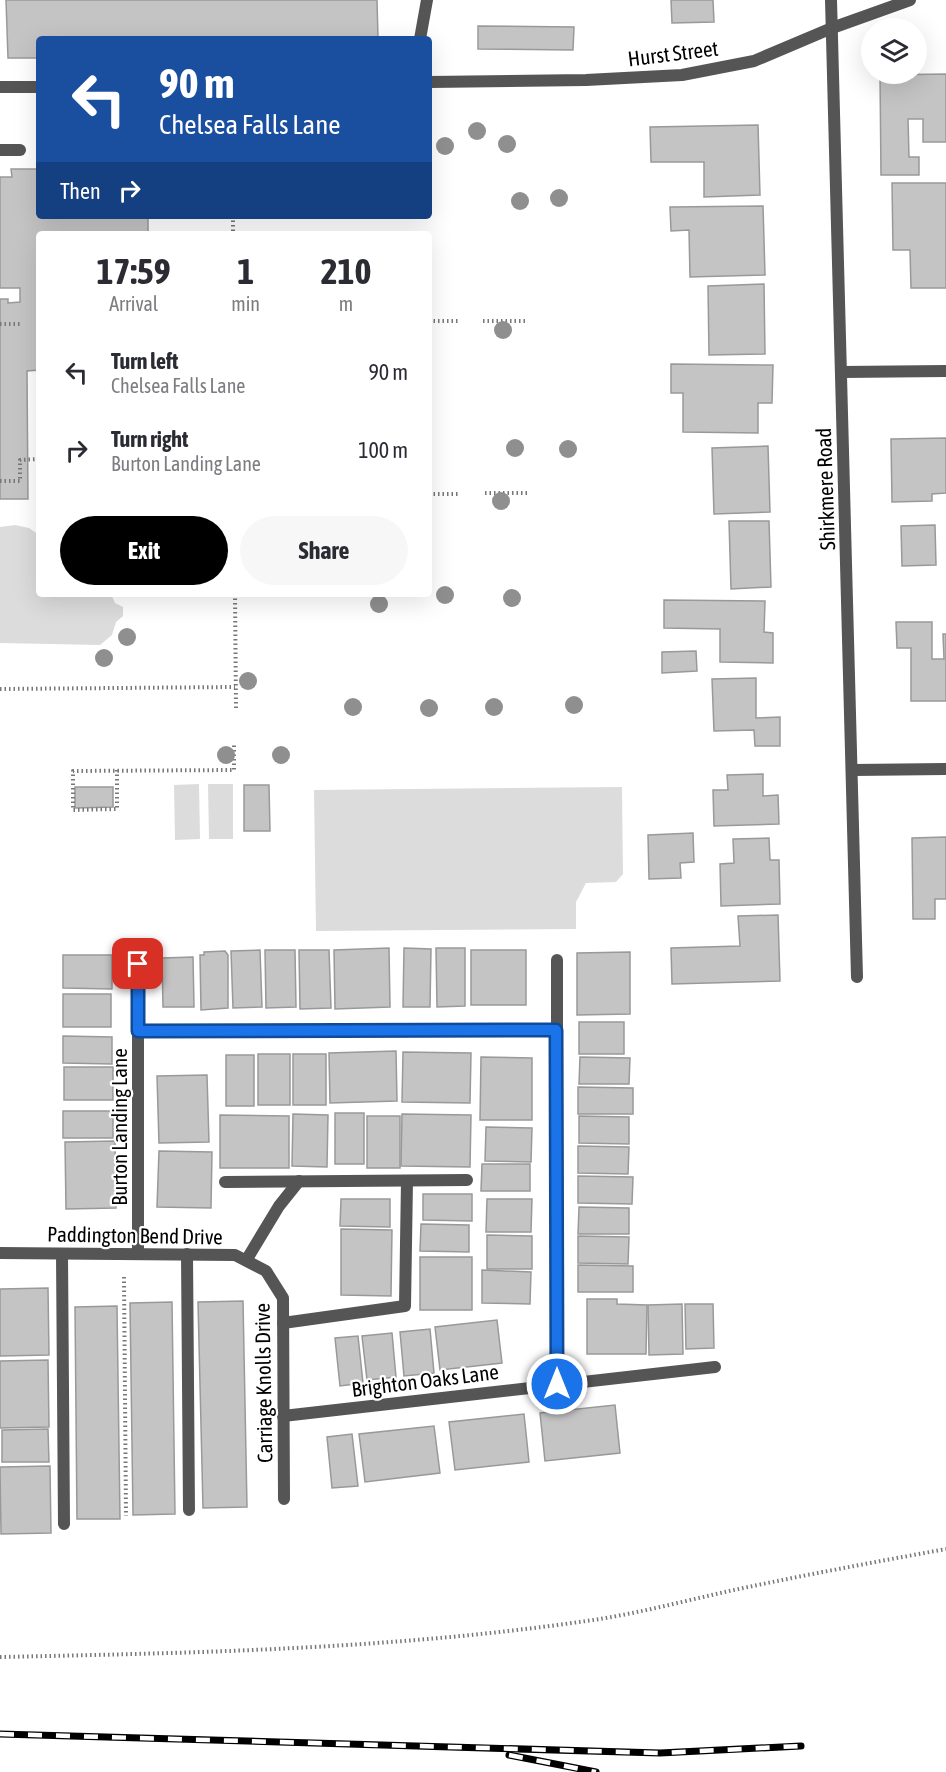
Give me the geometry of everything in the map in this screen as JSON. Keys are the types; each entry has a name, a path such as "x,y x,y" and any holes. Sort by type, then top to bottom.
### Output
{"street":[{"path":"421,36 427,0"},
{"name":"Shirkmere Road","path":"831,0 857,977"},
{"name":"Hurst Street","path":"432,81 586,80 682,75 754,61 832,28 910,0"},
{"path":"0,87 36,87"},
{"path":"0,150 20,150"},
{"path":"842,372 946,371"},
{"path":"853,771 946,769"},
{"path":"556,960 557,1384"},
{"name":"Burton Landing Lane","path":"138,964 138,1253"},
{"path":"138,1031 556,1030"},
{"path":"225,1182 466,1180"},
{"path":"247,1259 284,1199 299,1181"},
{"path":"284,1323 405,1306 407,1181"},
{"name":"Paddington Bend Drive","path":"0,1253 235,1255 247,1259 266,1271"},
{"path":"62,1254 64,1524"},
{"path":"187,1254 189,1510"},
{"name":"Carriage Knolls Drive","path":"266,1271 284,1298 284,1499"},
{"name":"Brighton Oaks Lane","path":"284,1416 715,1367"}],"path":[{"path":"432,321 459,321"},
{"path":"483,321 528,321"},
{"path":"0,324 20,324"},
{"path":"0,481 20,481 20,460 36,459"},
{"path":"485,493 530,493"},
{"path":"432,494 460,494"},
{"path":"235,597 236,709"},
{"path":"0,689 236,687"},
{"path":"117,771 117,809 73,810 73,771 234,770 234,745"},
{"path":"124,1277 126,1516"},
{"path":"0,1657 198,1653 353,1646 475,1635 596,1620 809,1574 946,1549"}],"shaded area":[{"path":"15,525 29,528 36,533 36,597 112,597 115,603 123,607 123,616 116,622 112,635 100,645 0,643 0,527"},
{"path":"199,784 200,839 175,840 174,785"},
{"path":"208,784 233,784 233,839 209,839"},
{"path":"622,787 623,874 616,882 586,883 576,902 576,929 316,931 314,790"}],"building":[{"path":"6,0 377,0 378,36 36,36 36,58 8,58"},
{"path":"671,0 713,0 714,22 672,23"},
{"path":"478,26 574,27 573,50 478,49"},
{"path":"927,74 946,74 946,142 923,142 923,119 908,119 909,157 919,157 919,175 881,175 880,84 927,84"},
{"path":"758,125 760,195 704,197 704,162 651,162 650,127"},
{"path":"11,169 36,169 36,219 148,219 148,231 36,231 36,370 27,371 28,499 0,499 0,299 8,299 8,303 20,302 20,288 0,288 0,177 12,177"},
{"path":"892,183 946,183 946,288 911,288 910,250 893,250"},
{"path":"763,206 765,275 690,277 689,230 671,231 670,207"},
{"path":"764,284 765,354 709,355 708,286"},
{"path":"671,364 773,365 772,403 758,403 758,433 683,432 683,393 671,393"},
{"path":"946,438 946,493 932,494 932,501 892,502 891,439"},
{"path":"768,446 770,512 714,514 712,448"},
{"path":"729,521 769,521 771,587 731,589"},
{"path":"935,525 936,565 902,566 901,526"},
{"path":"664,600 765,601 764,632 773,633 773,663 720,662 720,629 664,628"},
{"path":"896,622 932,622 932,659 944,659 943,634 946,634 946,701 911,701 911,648 897,648"},
{"path":"696,651 697,671 662,673 662,652"},
{"path":"756,678 756,718 780,717 780,746 755,746 754,730 714,731 712,679"},
{"path":"763,774 763,796 778,795 779,824 714,826 713,790 728,790 727,775"},
{"path":"244,785 269,785 270,831 244,831"},
{"path":"75,787 113,787 113,807 75,808"},
{"path":"693,833 694,862 680,863 681,878 649,879 648,835"},
{"path":"946,837 946,899 935,899 935,919 913,919 912,838"},
{"path":"769,838 770,860 779,860 780,904 721,906 720,864 734,863 733,839"},
{"path":"778,915 780,981 672,984 671,948 740,946 738,916"},
{"path":"389,948 390,1007 335,1009 334,950"},
{"path":"404,948 431,949 430,1007 403,1007"},
{"path":"436,948 465,948 465,1006 437,1007"},
{"path":"260,950 262,1007 233,1008 231,951"},
{"path":"265,950 295,950 296,1007 266,1008"},
{"path":"299,950 329,950 331,1008 300,1009"},
{"path":"471,950 526,950 526,1005 471,1005"},
{"path":"225,951 228,955 228,1008 201,1010 200,955 204,955 204,952"},
{"path":"630,952 630,1014 577,1015 577,953"},
{"path":"63,955 112,955 112,989 63,988"},
{"path":"193,957 194,1007 163,1007 162,958"},
{"path":"63,994 111,994 111,1027 63,1027"},
{"path":"579,1022 624,1022 624,1054 579,1054"},
{"path":"63,1036 112,1037 112,1064 63,1063"},
{"path":"396,1051 397,1101 330,1103 329,1053"},
{"path":"403,1052 471,1053 470,1103 402,1102"},
{"path":"258,1054 290,1054 290,1105 258,1105"},
{"path":"293,1054 326,1054 326,1105 293,1105"},
{"path":"226,1055 254,1055 254,1106 226,1106"},
{"path":"481,1057 532,1058 532,1120 480,1120"},
{"path":"580,1057 630,1058 629,1084 579,1084"},
{"path":"64,1067 113,1067 113,1100 64,1100"},
{"path":"207,1075 209,1142 159,1143 157,1076"},
{"path":"578,1087 633,1088 633,1114 578,1114"},
{"path":"63,1111 113,1111 113,1138 63,1138"},
{"path":"335,1113 364,1113 364,1164 335,1164"},
{"path":"293,1114 328,1115 327,1167 292,1166"},
{"path":"402,1114 471,1115 470,1167 401,1166"},
{"path":"220,1115 289,1116 289,1168 220,1168"},
{"path":"367,1116 400,1116 400,1168 367,1168"},
{"path":"579,1116 629,1117 629,1144 579,1143"},
{"path":"486,1127 532,1128 531,1162 485,1161"},
{"path":"115,1141 116,1208 66,1209 65,1142"},
{"path":"578,1146 629,1147 628,1174 578,1173"},
{"path":"159,1151 212,1152 211,1208 157,1207"},
{"path":"482,1164 530,1164 530,1191 481,1191"},
{"path":"578,1176 633,1177 632,1204 578,1203"},
{"path":"423,1194 472,1194 472,1221 423,1220"},
{"path":"341,1199 390,1199 390,1227 340,1226"},
{"path":"487,1199 532,1199 531,1232 486,1232"},
{"path":"579,1207 629,1208 629,1234 578,1234"},
{"path":"421,1224 469,1225 469,1252 420,1251"},
{"path":"341,1229 392,1230 391,1296 341,1295"},
{"path":"487,1235 532,1236 532,1269 487,1269"},
{"path":"578,1236 629,1237 628,1264 578,1263"},
{"path":"420,1257 472,1257 472,1310 420,1310"},
{"path":"578,1265 633,1266 633,1292 578,1292"},
{"path":"482,1270 531,1272 530,1304 482,1303"},
{"path":"48,1288 49,1355 0,1356 0,1289"},
{"path":"587,1299 617,1299 617,1304 647,1305 646,1354 587,1354"},
{"path":"243,1301 247,1507 203,1508 198,1302"},
{"path":"172,1302 175,1514 133,1515 130,1303"},
{"path":"682,1304 683,1354 649,1355 648,1305"},
{"path":"685,1304 713,1304 714,1348 686,1349"},
{"path":"117,1306 120,1519 77,1519 75,1307"},
{"path":"497,1320 502,1363 440,1370 435,1327"},
{"path":"430,1329 434,1373 404,1376 400,1332"},
{"path":"392,1333 396,1377 367,1380 362,1336"},
{"path":"358,1336 363,1383 340,1386 335,1338"},
{"path":"48,1360 49,1427 0,1428 0,1361"},
{"path":"615,1405 620,1453 545,1461 540,1413"},
{"path":"524,1414 529,1462 455,1470 449,1422"},
{"path":"434,1426 440,1473 365,1482 359,1434"},
{"path":"48,1429 49,1462 2,1462 2,1430"},
{"path":"352,1434 358,1486 332,1488 327,1437"},
{"path":"50,1466 51,1533 1,1534 0,1467"}],"railway":[{"path":"0,1734 660,1753 801,1746"},
{"path":"509,1755 596,1772"}],"route":[{"path":"138,964 138,1031 556,1030 557,1384"}]}
